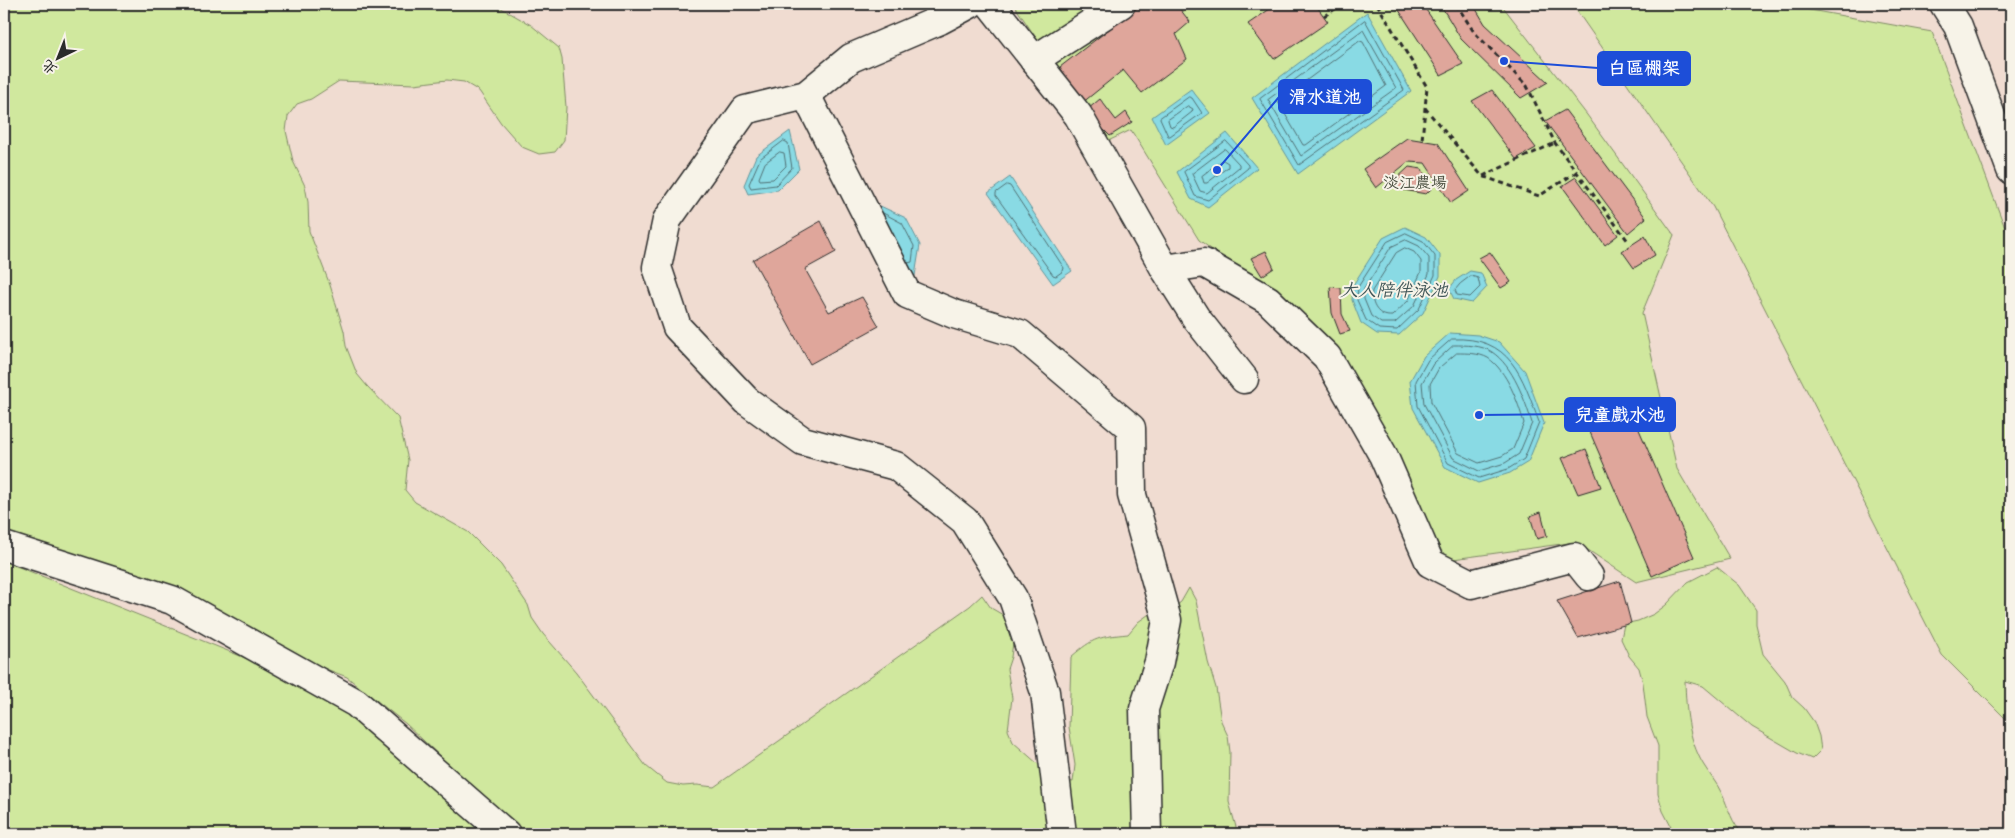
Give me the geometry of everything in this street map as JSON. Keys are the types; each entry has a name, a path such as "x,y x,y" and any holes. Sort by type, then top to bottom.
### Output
{"street":[{"path":"970,4 940,20 852,58 806,95 745,110 667,220 657,267 678,328 747,401 803,441 896,466 965,521 1013,598 1045,692 1062,834"},
{"path":"990,4 1078,115 1165,269 1196,318 1244,379"},
{"path":"1034,60 1121,4"},
{"path":"1944,4 1958,26 2011,170"},
{"path":"806,95 907,294 954,314 1020,334 1131,428 1132,495 1167,620 1159,662 1144,709 1147,834"},
{"path":"1165,269 1204,263 1268,300 1327,357 1383,455 1430,563 1471,584 1574,557 1589,576"},
{"path":"4,546 172,600 356,703 506,834"}],"path":[{"path":"1324,16 1343,4"},
{"path":"1377,4 1427,87 1422,140"},
{"path":"1456,4 1474,32 1526,86 1555,143 1628,241"},
{"path":"1425,108 1482,176 1539,196 1577,172"},
{"path":"1482,176 1555,143"}],"green space":[{"path":"4,4 430,4 433,6 475,4 496,5 531,25 559,48 562,59 566,107 564,140 555,152 539,154 522,147 501,123 479,91 464,82 447,80 414,84 339,81 311,99 297,104 288,116 286,131 293,161 305,186 308,202 309,231 330,285 344,331 346,346 357,374 398,418 408,460 405,490 415,502 468,532 501,565 528,605 532,618 543,634 576,672 646,766 667,783 683,786 714,787 970,606 982,595 991,608 1003,615 1015,628 1011,657 1007,669 1012,698 1008,730 1013,742 1055,779 1073,782 1075,765 1069,727 1071,657 1097,639 1128,634 1138,622 1152,612 1167,612 1181,602 1189,588 1196,601 1208,662 1216,688 1221,721 1228,736 1230,752 1229,802 1238,834 522,834 406,724 347,677 4,546"},
{"name":"淡江農場","path":"1501,4 1587,115 1674,235 1642,313 1677,469 1730,559 1636,582 1576,542 1446,560 1385,436 1282,302 1199,240 1131,130 1106,142 1014,5"},
{"path":"1572,4 1777,4 1932,32 2011,244 2011,724 1942,655 1713,207"},
{"path":"4,561 310,684 508,834 4,834"},
{"path":"1717,567 1739,585 1756,610 1756,624 1763,654 1785,681 1792,697 1804,708 1814,722 1821,750 1812,759 1797,753 1752,727 1703,686 1685,681 1687,713 1694,744 1703,764 1720,790 1733,821 1744,834 1675,834 1663,811 1658,794 1658,746 1647,717 1643,683 1639,668 1629,656 1621,639 1624,624 1638,621 1654,614 1666,605 1688,582"}],"water":[{"path":"1367,12 1411,91 1298,174 1252,98"},
{"path":"1191,89 1210,113 1166,145 1152,117"},
{"path":"790,131 799,169 778,190 748,194 744,185 756,156"},
{"path":"1227,133 1257,168 1208,207 1191,199 1177,172"},
{"path":"1010,177 1072,271 1053,284 988,193"},
{"path":"861,197 906,218 920,245 914,282"},
{"name":"大人陪伴泳池","path":"1405,227 1426,237 1440,255 1440,276 1423,313 1399,335 1377,334 1361,323 1352,300 1353,285 1383,238"},
{"path":"1470,271 1481,273 1487,287 1472,303 1454,299 1449,289 1456,280"},
{"path":"1450,333 1478,335 1499,342 1525,371 1544,423 1528,462 1510,473 1478,483 1445,467 1413,408 1410,381 1424,356"}],"building":[{"path":"1142,4 1176,4 1190,22 1176,34 1187,59 1142,93 1123,70 1082,103 1060,67"},
{"path":"1277,4 1315,4 1328,22 1274,59 1248,24"},
{"path":"1395,4 1422,4 1463,64 1441,75"},
{"path":"1440,4 1473,4 1485,24 1548,82 1521,98 1461,39"},
{"path":"1492,90 1536,148 1516,159 1472,101"},
{"path":"1100,99 1116,120 1126,112 1132,122 1110,136 1103,129 1101,130 1088,109"},
{"path":"1565,110 1646,218 1628,233 1545,121"},
{"path":"1407,138 1438,143 1469,191 1451,203 1425,163 1408,162 1376,188 1363,169"},
{"path":"1409,167 1422,169 1432,188 1426,194 1398,189 1394,181"},
{"path":"1576,177 1618,235 1605,245 1562,186"},
{"path":"821,221 836,252 805,269 829,312 862,297 879,326 810,364 753,260"},
{"path":"1645,236 1655,255 1634,268 1622,251"},
{"path":"1266,251 1274,268 1262,276 1251,258"},
{"path":"1490,252 1511,282 1501,288 1479,258"},
{"path":"1330,287 1341,288 1342,314 1350,331 1340,334 1332,313"},
{"path":"1625,397 1694,557 1652,576 1583,416"},
{"path":"1586,449 1601,487 1578,494 1562,458"},
{"path":"1541,512 1547,536 1537,539 1530,516"},
{"path":"1620,581 1631,623 1578,638 1557,601"}],"place":[{"name":"白區棚架","path":"1504,61"},
{"name":"滑水道池","path":"1217,170"},
{"name":"兒童戲水池","path":"1479,415"}]}
